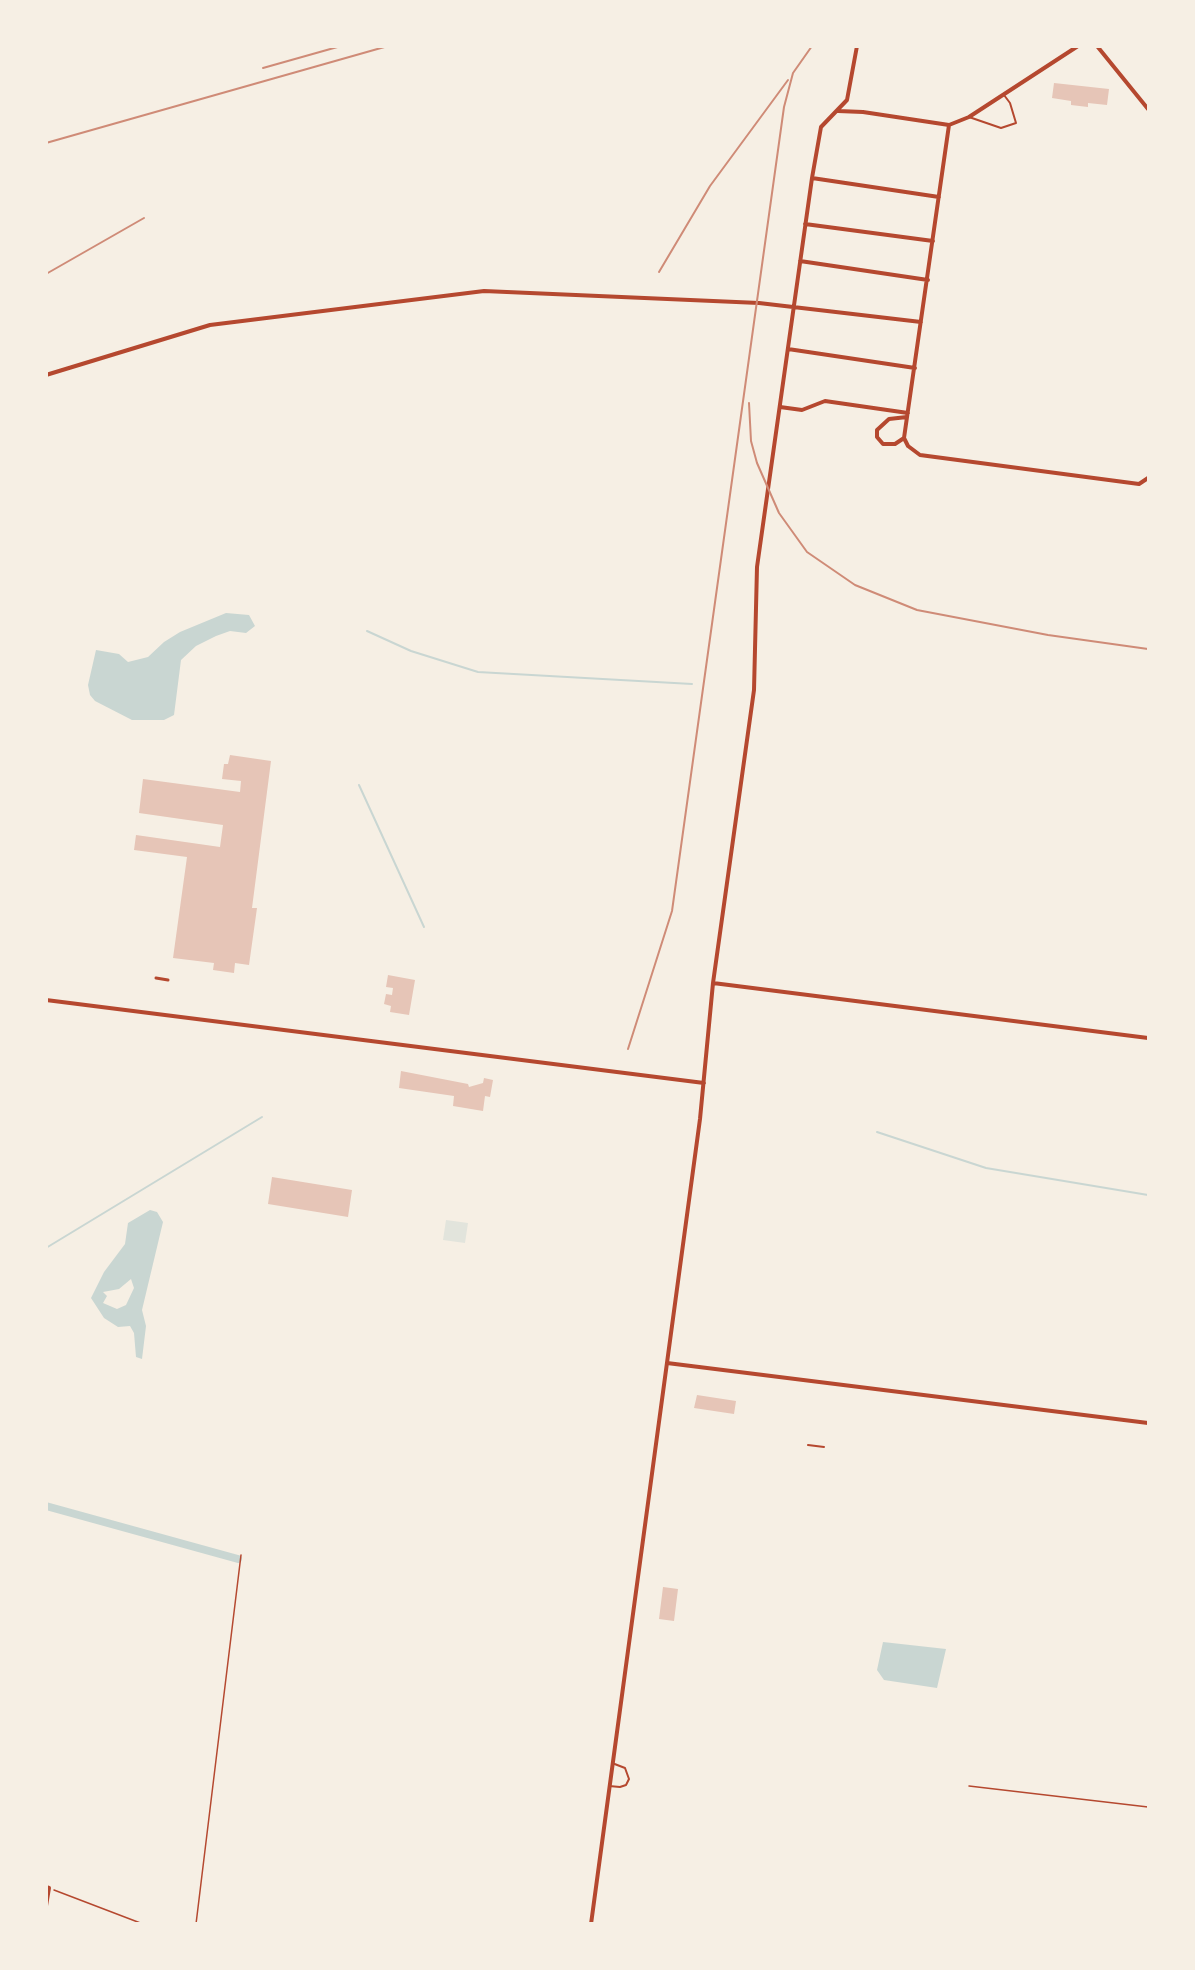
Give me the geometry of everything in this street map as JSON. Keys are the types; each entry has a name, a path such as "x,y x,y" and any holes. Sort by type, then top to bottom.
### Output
{"street":[{"path":"591,1923 704,1083 714,983 754,690 757,567 805,224 821,127 847,100 857,46"},
{"path":"837,111 863,112 949,125 969,117 1078,46"},
{"path":"1096,46 1149,109"},
{"path":"949,125 904,438 908,446 920,454 1139,484 1149,478"},
{"path":"812,177 939,197"},
{"path":"805,224 933,242"},
{"path":"800,261 928,280"},
{"path":"46,375 210,325 462,292 674,299 795,307 921,322"},
{"path":"788,350 915,368"},
{"path":"780,407 802,410 825,401 908,415"},
{"path":"904,438 896,444 883,444 877,437 877,430 889,419 908,415"},
{"path":"156,978 168,980"},
{"path":"714,983 1149,1038"},
{"path":"46,1000 704,1083"},
{"path":"666,1364 1149,1423"},
{"path":"46,1906 48,1887"}],"lane":[{"path":"969,117 1001,128 1016,123 1010,103 1004,95"},
{"path":"808,1445 824,1448"},
{"path":"609,1786 626,1785 629,1779 625,1768 612,1763"}],"path":[{"path":"196,1923 241,1555"},
{"path":"969,1786 1149,1807"},
{"path":"48,1887 143,1923"}],"shaded area":[{"path":"226,613 249,615 255,626 246,633 230,631 216,636 196,646 181,660 174,715 164,720 132,720 95,701 90,695 88,685 96,650 119,654 128,662 148,657 164,642 180,632"},
{"path":"150,1210 157,1212 163,1222 142,1310 146,1326 142,1359 136,1357 134,1333 130,1326 118,1327 104,1318 91,1298 104,1272 125,1244 128,1223","holes":["131,1279 134,1288 126,1305 117,1309 103,1303 107,1296 103,1292 119,1289"]},
{"path":"446,1220 468,1223 465,1243 443,1240"},
{"path":"883,1642 946,1649 937,1688 884,1680 877,1670"}],"building":[{"path":"1054,83 1109,89 1107,105 1088,103 1088,107 1071,105 1071,101 1052,98"},
{"path":"230,755 271,761 252,908 257,908 249,965 235,963 234,973 213,970 214,963 173,958 187,857 134,850 136,835 220,847 223,825 139,813 143,779 240,792 241,781 222,779 224,764 228,764"},
{"path":"388,975 415,980 409,1015 390,1012 391,1006 384,1004 386,994 392,995 393,988 386,987"},
{"path":"401,1071 468,1084 469,1087 483,1083 484,1078 493,1080 490,1097 485,1096 483,1111 453,1106 454,1096 399,1088"},
{"path":"272,1177 352,1190 348,1217 268,1204"},
{"path":"697,1395 736,1401 734,1414 694,1408"},
{"path":"663,1587 678,1589 674,1621 659,1619"}],"waterway":[{"path":"367,631 411,651 478,672 692,684"},
{"path":"359,785 424,927"},
{"path":"46,1248 262,1117"},
{"path":"877,1132 986,1168 1148,1195"},
{"path":"46,1506 238,1559"}],"railway":[{"path":"263,68 341,46"},
{"path":"46,143 388,46"},
{"path":"628,1049 672,911 784,107 793,73 812,46"},
{"path":"659,272 710,186 788,80"},
{"path":"46,274 144,218"},
{"path":"749,403 751,441 757,463 779,513 807,552 855,585 917,610 1048,635 1148,649"}]}
